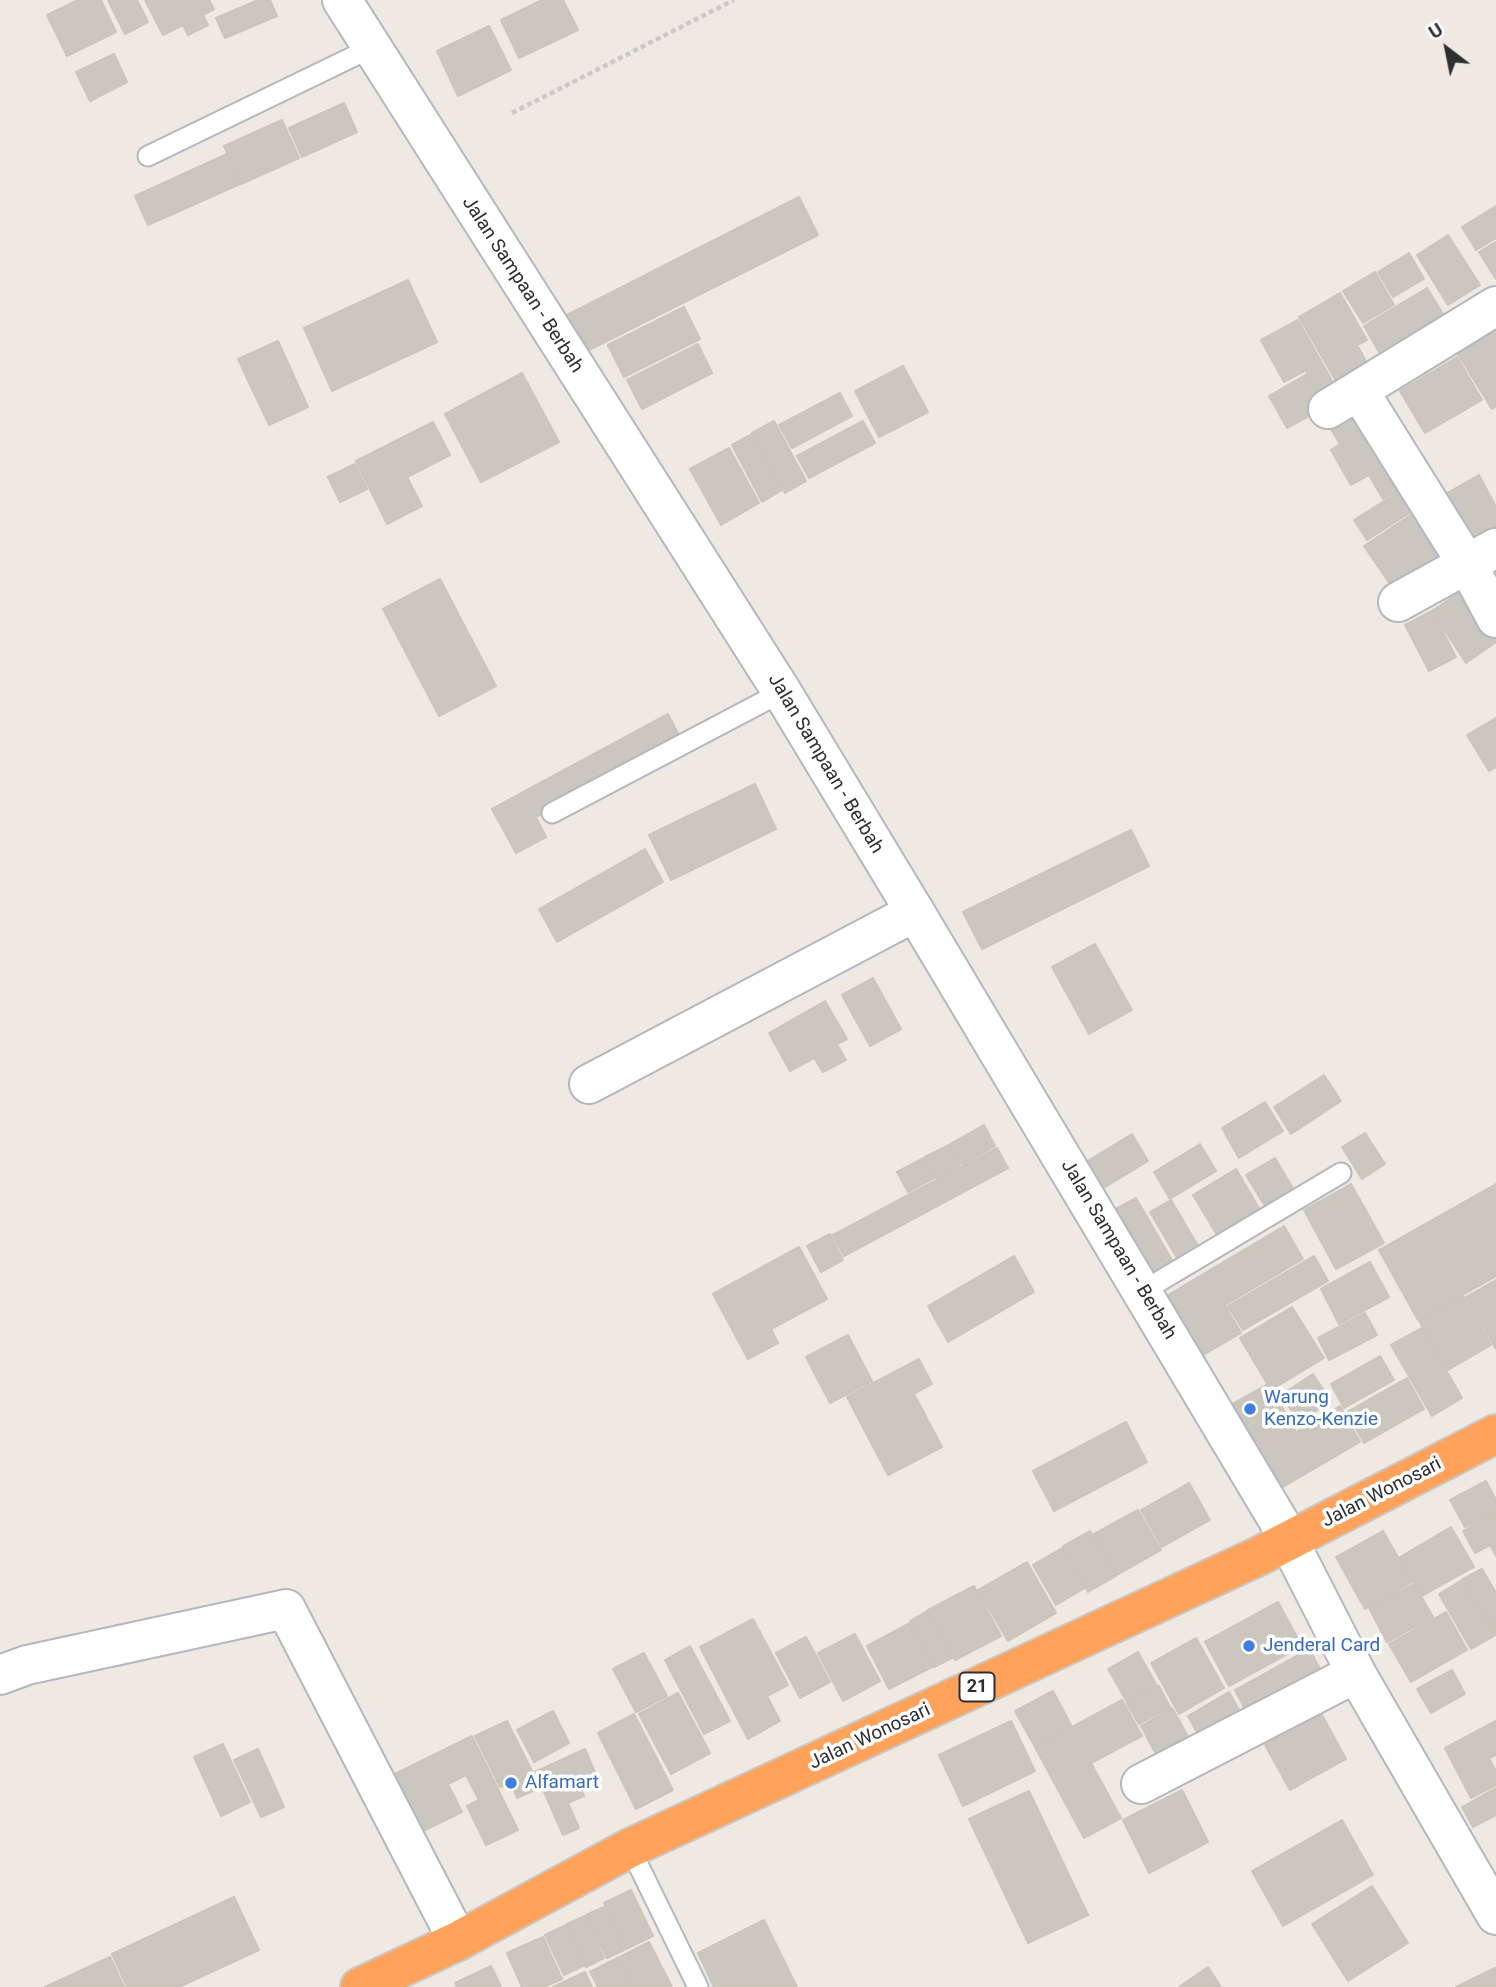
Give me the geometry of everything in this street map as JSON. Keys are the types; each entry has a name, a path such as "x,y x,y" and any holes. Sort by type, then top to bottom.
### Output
{"highway":[{"name":"Jalan Wonosari","path":"360,1987 458,1941 630,1849 1289,1541 1496,1434"}],"main road":[{"name":"Jalan Sampaan - Berbah","path":"342,0 370,48 782,692 915,912 1143,1291 1289,1541 1356,1673 1496,1916"},
{"path":"1496,306 1343,400 1481,556 1496,618"},
{"path":"1398,602 1481,556"},
{"path":"589,1084 915,912"},
{"path":"0,1675 27,1665 286,1609 458,1941"},
{"path":"1141,1784 1356,1673"}],"lane":[{"path":"148,156 370,48"},
{"path":"552,813 782,692"},
{"path":"1143,1291 1341,1173"},
{"path":"630,1849 698,1987"}],"path":[{"path":"512,113 734,0"}],"building":[{"path":"78,0 101,0 116,32 67,56 47,15"},
{"path":"108,0 137,0 148,22 125,34"},
{"path":"145,0 209,0 214,9 203,15 208,25 188,35 183,25 163,35"},
{"path":"258,0 270,0 277,16 225,38 216,18"},
{"path":"542,0 563,0 578,30 519,58 501,20"},
{"path":"489,26 511,70 458,96 437,51"},
{"path":"114,54 127,82 90,101 76,72"},
{"path":"344,103 357,132 302,157 289,128"},
{"path":"282,120 299,158 241,184 224,146"},
{"path":"227,154 240,184 148,225 135,196"},
{"path":"799,197 818,235 581,354 563,317"},
{"path":"1496,206 1496,238 1476,250 1462,227"},
{"path":"1448,235 1480,285 1448,305 1417,255"},
{"path":"1496,242 1496,279 1479,252"},
{"path":"1409,253 1424,279 1393,297 1378,272"},
{"path":"1375,272 1394,305 1363,323 1343,291"},
{"path":"408,280 437,342 332,391 304,328"},
{"path":"1427,288 1443,314 1379,352 1364,326"},
{"path":"1340,293 1367,340 1357,345 1367,363 1336,381 1299,317"},
{"path":"684,307 700,339 624,377 608,345"},
{"path":"1298,320 1342,399 1327,407 1306,370 1284,382 1261,340"},
{"path":"1492,328 1496,334 1496,406 1492,409 1456,351"},
{"path":"278,341 308,407 269,425 238,359"},
{"path":"698,344 712,373 642,409 627,380"},
{"path":"1457,357 1482,400 1425,433 1400,391"},
{"path":"903,366 928,412 879,437 855,391"},
{"path":"522,373 559,442 481,482 445,414"},
{"path":"1307,374 1325,407 1287,428 1269,396"},
{"path":"840,393 852,416 792,448 779,425"},
{"path":"1353,415 1410,483 1383,499 1369,475 1351,485 1331,450 1340,444 1331,429"},
{"path":"774,421 806,481 785,493 752,433"},
{"path":"863,421 875,443 809,478 797,456"},
{"path":"433,422 450,455 407,477 422,506 387,524 356,461"},
{"path":"752,434 782,490 762,502 732,445"},
{"path":"729,448 759,503 721,525 690,469"},
{"path":"355,464 367,489 340,502 328,477"},
{"path":"1479,475 1496,507 1496,537 1471,550 1442,496"},
{"path":"1403,489 1416,509 1367,540 1354,520"},
{"path":"1417,511 1445,552 1392,587 1364,546"},
{"path":"440,579 496,686 439,716 383,609"},
{"path":"1469,586 1496,625 1496,642 1466,663 1432,611"},
{"path":"1432,611 1456,657 1429,671 1405,625"},
{"path":"668,714 681,739 536,817 546,837 516,853 492,809"},
{"path":"1496,718 1496,767 1489,771 1467,735"},
{"path":"755,784 776,829 671,880 649,835"},
{"path":"1131,830 1149,866 982,949 963,912"},
{"path":"645,849 663,882 557,942 539,909"},
{"path":"1095,944 1132,1010 1089,1034 1052,967"},
{"path":"873,978 901,1029 870,1046 842,995"},
{"path":"825,1001 847,1039 837,1044 846,1060 823,1072 814,1058 790,1071 769,1033"},
{"path":"1324,1075 1341,1101 1291,1134 1274,1107"},
{"path":"1265,1102 1283,1131 1239,1158 1222,1128"},
{"path":"984,1125 995,1146 962,1164 950,1144"},
{"path":"1365,1133 1385,1164 1362,1179 1342,1147"},
{"path":"1132,1134 1148,1161 1092,1195 1076,1168"},
{"path":"1200,1144 1216,1171 1170,1199 1154,1172"},
{"path":"949,1145 960,1165 936,1178 925,1157"},
{"path":"997,1148 1008,1168 844,1256 833,1235"},
{"path":"924,1158 934,1178 908,1192 897,1172"},
{"path":"1275,1158 1294,1190 1266,1208 1246,1175"},
{"path":"1236,1169 1263,1215 1220,1240 1193,1195"},
{"path":"1351,1184 1384,1243 1336,1269 1304,1210"},
{"path":"1496,1184 1496,1276 1418,1320 1379,1250"},
{"path":"1136,1198 1176,1267 1153,1281 1112,1211"},
{"path":"1171,1200 1201,1251 1180,1263 1150,1212"},
{"path":"1284,1226 1303,1259 1225,1305 1241,1333 1198,1358 1163,1298"},
{"path":"830,1234 843,1260 821,1272 807,1246"},
{"path":"799,1247 827,1299 771,1329 778,1343 748,1359 713,1294"},
{"path":"1014,1256 1034,1292 948,1342 928,1306"},
{"path":"1314,1256 1328,1281 1243,1330 1228,1306"},
{"path":"1370,1262 1389,1297 1339,1324 1321,1289"},
{"path":"1496,1280 1496,1349 1466,1297"},
{"path":"1463,1296 1491,1345 1448,1370 1419,1321"},
{"path":"1292,1307 1324,1358 1271,1390 1240,1338"},
{"path":"1365,1313 1377,1335 1329,1360 1318,1338"},
{"path":"1422,1328 1462,1398 1432,1416 1391,1345"},
{"path":"848,1335 872,1381 830,1403 806,1357"},
{"path":"1380,1356 1394,1380 1344,1408 1331,1384"},
{"path":"919,1359 932,1384 914,1394 942,1447 888,1475 847,1397"},
{"path":"1313,1374 1331,1401 1299,1422 1281,1395"},
{"path":"1407,1378 1424,1409 1364,1443 1347,1412"},
{"path":"1266,1385 1279,1407 1238,1430 1225,1408"},
{"path":"1340,1406 1360,1442 1276,1491 1241,1431 1282,1407 1296,1432"},
{"path":"1126,1422 1147,1462 1054,1511 1033,1471"},
{"path":"1486,1481 1496,1500 1496,1511 1465,1527 1450,1500"},
{"path":"1189,1483 1210,1520 1162,1547 1141,1510"},
{"path":"1138,1510 1161,1550 1117,1575 1094,1534"},
{"path":"1495,1513 1496,1556 1490,1545 1475,1553 1463,1531"},
{"path":"1451,1527 1474,1567 1422,1596 1400,1557"},
{"path":"1090,1531 1116,1576 1088,1592 1063,1546"},
{"path":"1383,1531 1412,1582 1365,1609 1336,1557"},
{"path":"1062,1548 1085,1588 1056,1605 1033,1565"},
{"path":"1027,1562 1056,1613 1008,1641 978,1590"},
{"path":"1482,1569 1496,1593 1495,1635 1463,1579"},
{"path":"1462,1580 1494,1636 1471,1649 1439,1594"},
{"path":"1414,1584 1433,1617 1387,1642 1369,1608"},
{"path":"974,1586 1001,1636 955,1660 928,1610"},
{"path":"1278,1602 1302,1646 1229,1686 1205,1642"},
{"path":"927,1611 952,1658 934,1667 910,1621"},
{"path":"1446,1612 1467,1650 1411,1682 1389,1644"},
{"path":"753,1619 788,1685 767,1696 780,1721 748,1739 700,1647"},
{"path":"910,1623 932,1667 889,1689 867,1646"},
{"path":"855,1634 880,1681 843,1701 818,1653"},
{"path":"806,1637 830,1682 800,1698 776,1653"},
{"path":"1196,1638 1224,1688 1179,1714 1151,1663"},
{"path":"690,1646 730,1721 704,1734 665,1660"},
{"path":"1309,1649 1325,1678 1250,1719 1235,1690"},
{"path":"1138,1652 1157,1686 1127,1702 1108,1669"},
{"path":"644,1653 667,1696 636,1712 613,1669"},
{"path":"1452,1670 1465,1694 1431,1713 1417,1689"},
{"path":"1159,1686 1170,1707 1139,1724 1127,1704"},
{"path":"1053,1691 1072,1727 1035,1747 1015,1711"},
{"path":"1229,1692 1244,1719 1203,1743 1188,1716"},
{"path":"678,1693 710,1753 671,1774 639,1714"},
{"path":"1122,1700 1142,1736 1091,1763 1121,1818 1084,1838 1035,1747"},
{"path":"1172,1708 1190,1740 1158,1758 1141,1726"},
{"path":"553,1711 569,1743 534,1762 517,1730"},
{"path":"634,1714 673,1790 636,1809 598,1733"},
{"path":"1322,1715 1346,1759 1290,1790 1265,1745"},
{"path":"507,1721 532,1771 500,1787 475,1736"},
{"path":"1011,1721 1035,1771 963,1806 939,1755"},
{"path":"1496,1721 1496,1755 1489,1758 1496,1771 1496,1785 1471,1798 1445,1748"},
{"path":"472,1736 518,1830 486,1845 467,1806 479,1800 466,1775 448,1784 462,1812 421,1832 393,1775"},
{"path":"223,1744 250,1802 221,1816 194,1757"},
{"path":"258,1749 284,1807 261,1817 234,1760"},
{"path":"585,1749 596,1775 578,1783 584,1796 568,1803 579,1828 563,1835 542,1787 517,1798 511,1783"},
{"path":"1496,1788 1496,1815 1473,1827 1462,1807"},
{"path":"1182,1790 1208,1842 1149,1873 1123,1820"},
{"path":"1029,1791 1088,1915 1028,1943 969,1819"},
{"path":"1342,1820 1373,1875 1283,1926 1252,1871"},
{"path":"1372,1886 1408,1943 1348,1981 1312,1924"},
{"path":"631,1890 653,1936 626,1949 604,1903"},
{"path":"234,1897 259,1950 179,1987 127,1987 112,1954"},
{"path":"604,1907 624,1950 607,1958 586,1915"},
{"path":"585,1916 604,1958 586,1967 567,1924"},
{"path":"764,1920 797,1987 714,1987 698,1953"},
{"path":"566,1925 585,1965 564,1975 545,1935"},
{"path":"543,1937 562,1979 544,1987 522,1987 507,1953"},
{"path":"649,1942 672,1987 635,1987 620,1957"},
{"path":"110,1957 124,1987 45,1987"},
{"path":"619,1957 633,1987 598,1987 590,1972"},
{"path":"491,1966 501,1987 457,1987 455,1983"},
{"path":"1208,1967 1221,1987 1179,1987"},
{"path":"1495,1968 1496,1987 1456,1987"},
{"path":"585,1972 592,1987 553,1987"}],"place":[{"name":"Warung Kenzo-Kenzie","path":"1250,1409"},
{"name":"Jenderal Card","path":"1249,1646"},
{"name":"Alfamart","path":"511,1783"}]}
